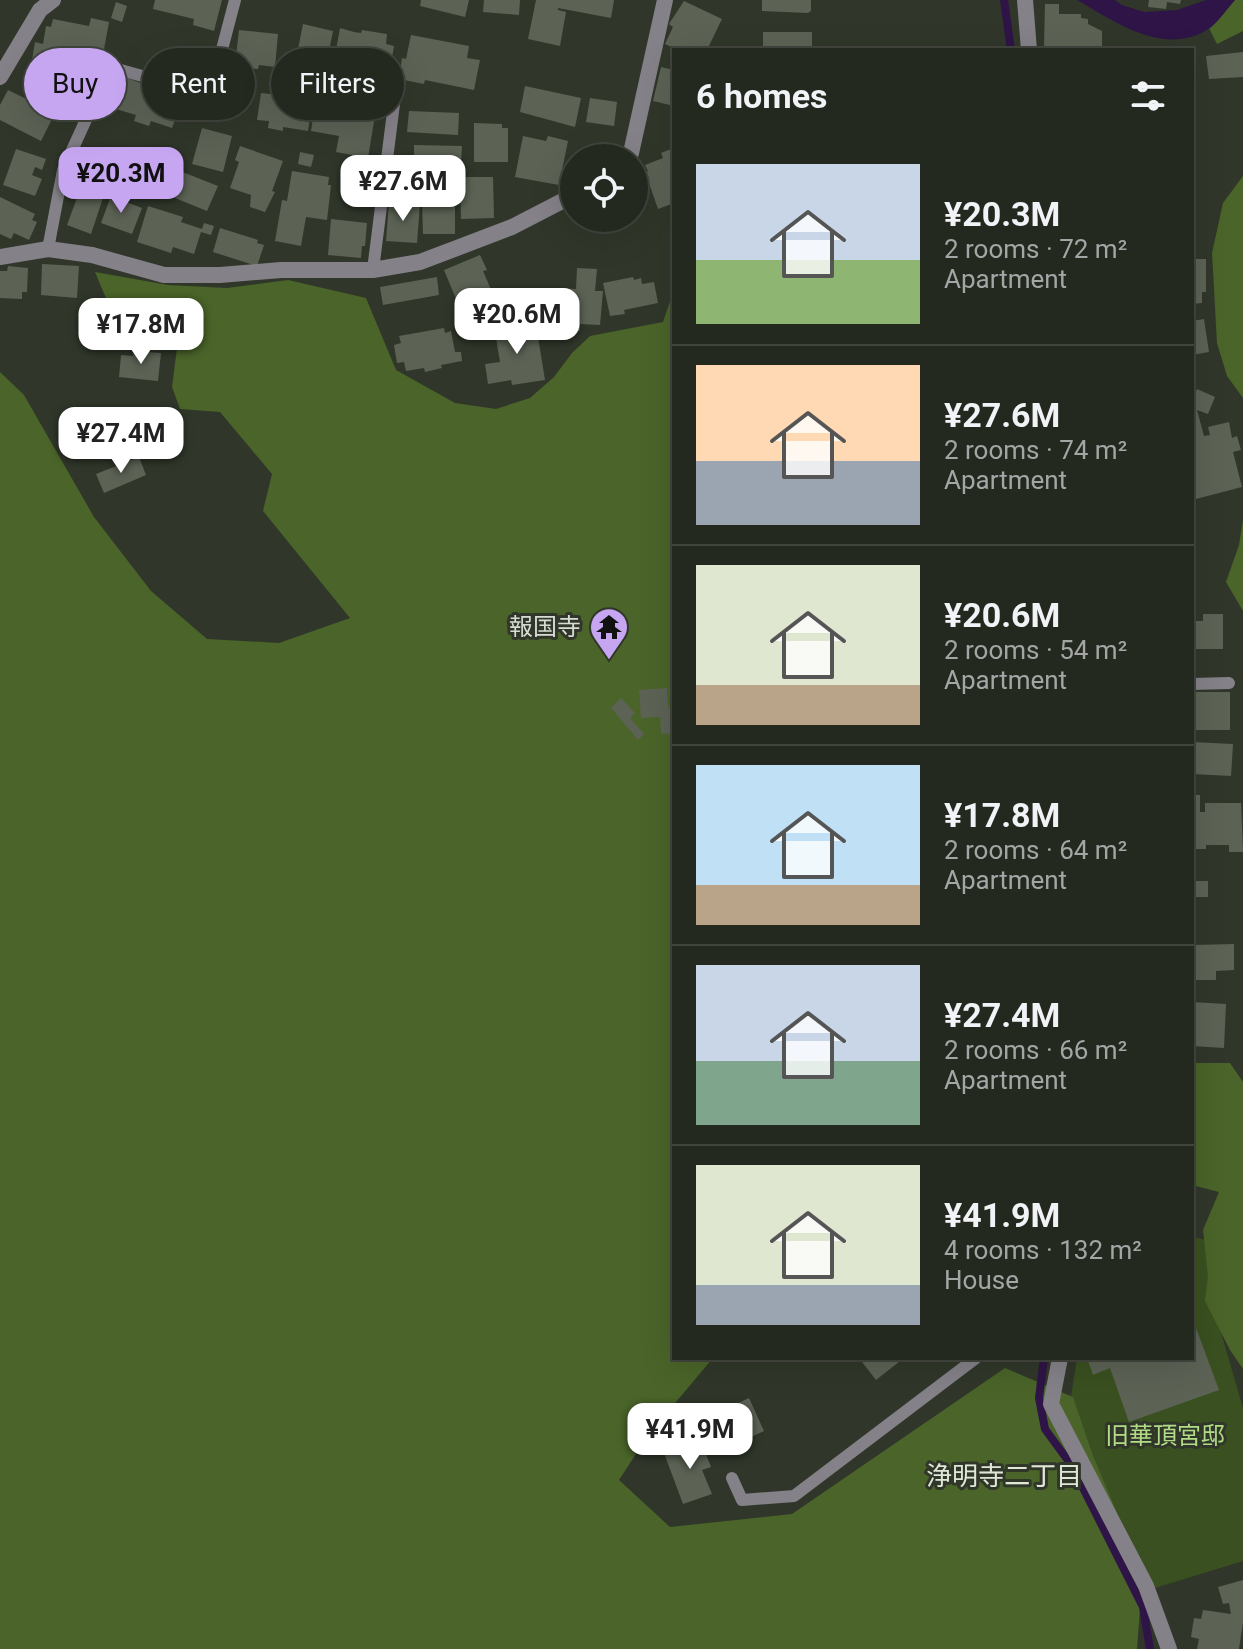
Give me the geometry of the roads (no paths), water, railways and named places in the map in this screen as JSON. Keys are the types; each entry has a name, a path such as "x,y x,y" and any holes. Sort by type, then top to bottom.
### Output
{"street":[{"path":"0,77 40,10 53,0"},
{"path":"633,144 665,0"},
{"path":"1025,0 1029,48"},
{"path":"0,257 48,249 92,255 164,275 373,270 420,262 512,227 560,202"},
{"path":"1060,1360 1051,1404 1146,1586 1169,1649"}],"lane":[{"path":"48,249 63,170 110,67 210,95 235,0"},
{"path":"373,270 392,120"},
{"path":"1194,684 1229,683"},
{"path":"732,1478 742,1500 794,1496 973,1360"}],"waterway":[{"path":"1004,0 1011,48"},
{"path":"1044,1360 1039,1398 1045,1429 1072,1466 1143,1607 1150,1649"}],"place":[{"name":"報国寺","path":"609,661"}],"district":[{"name":"浄明寺二丁目","path":"1004,1476"}],"park label":[{"name":"旧華頂宮邸","path":"1165,1436"}]}
